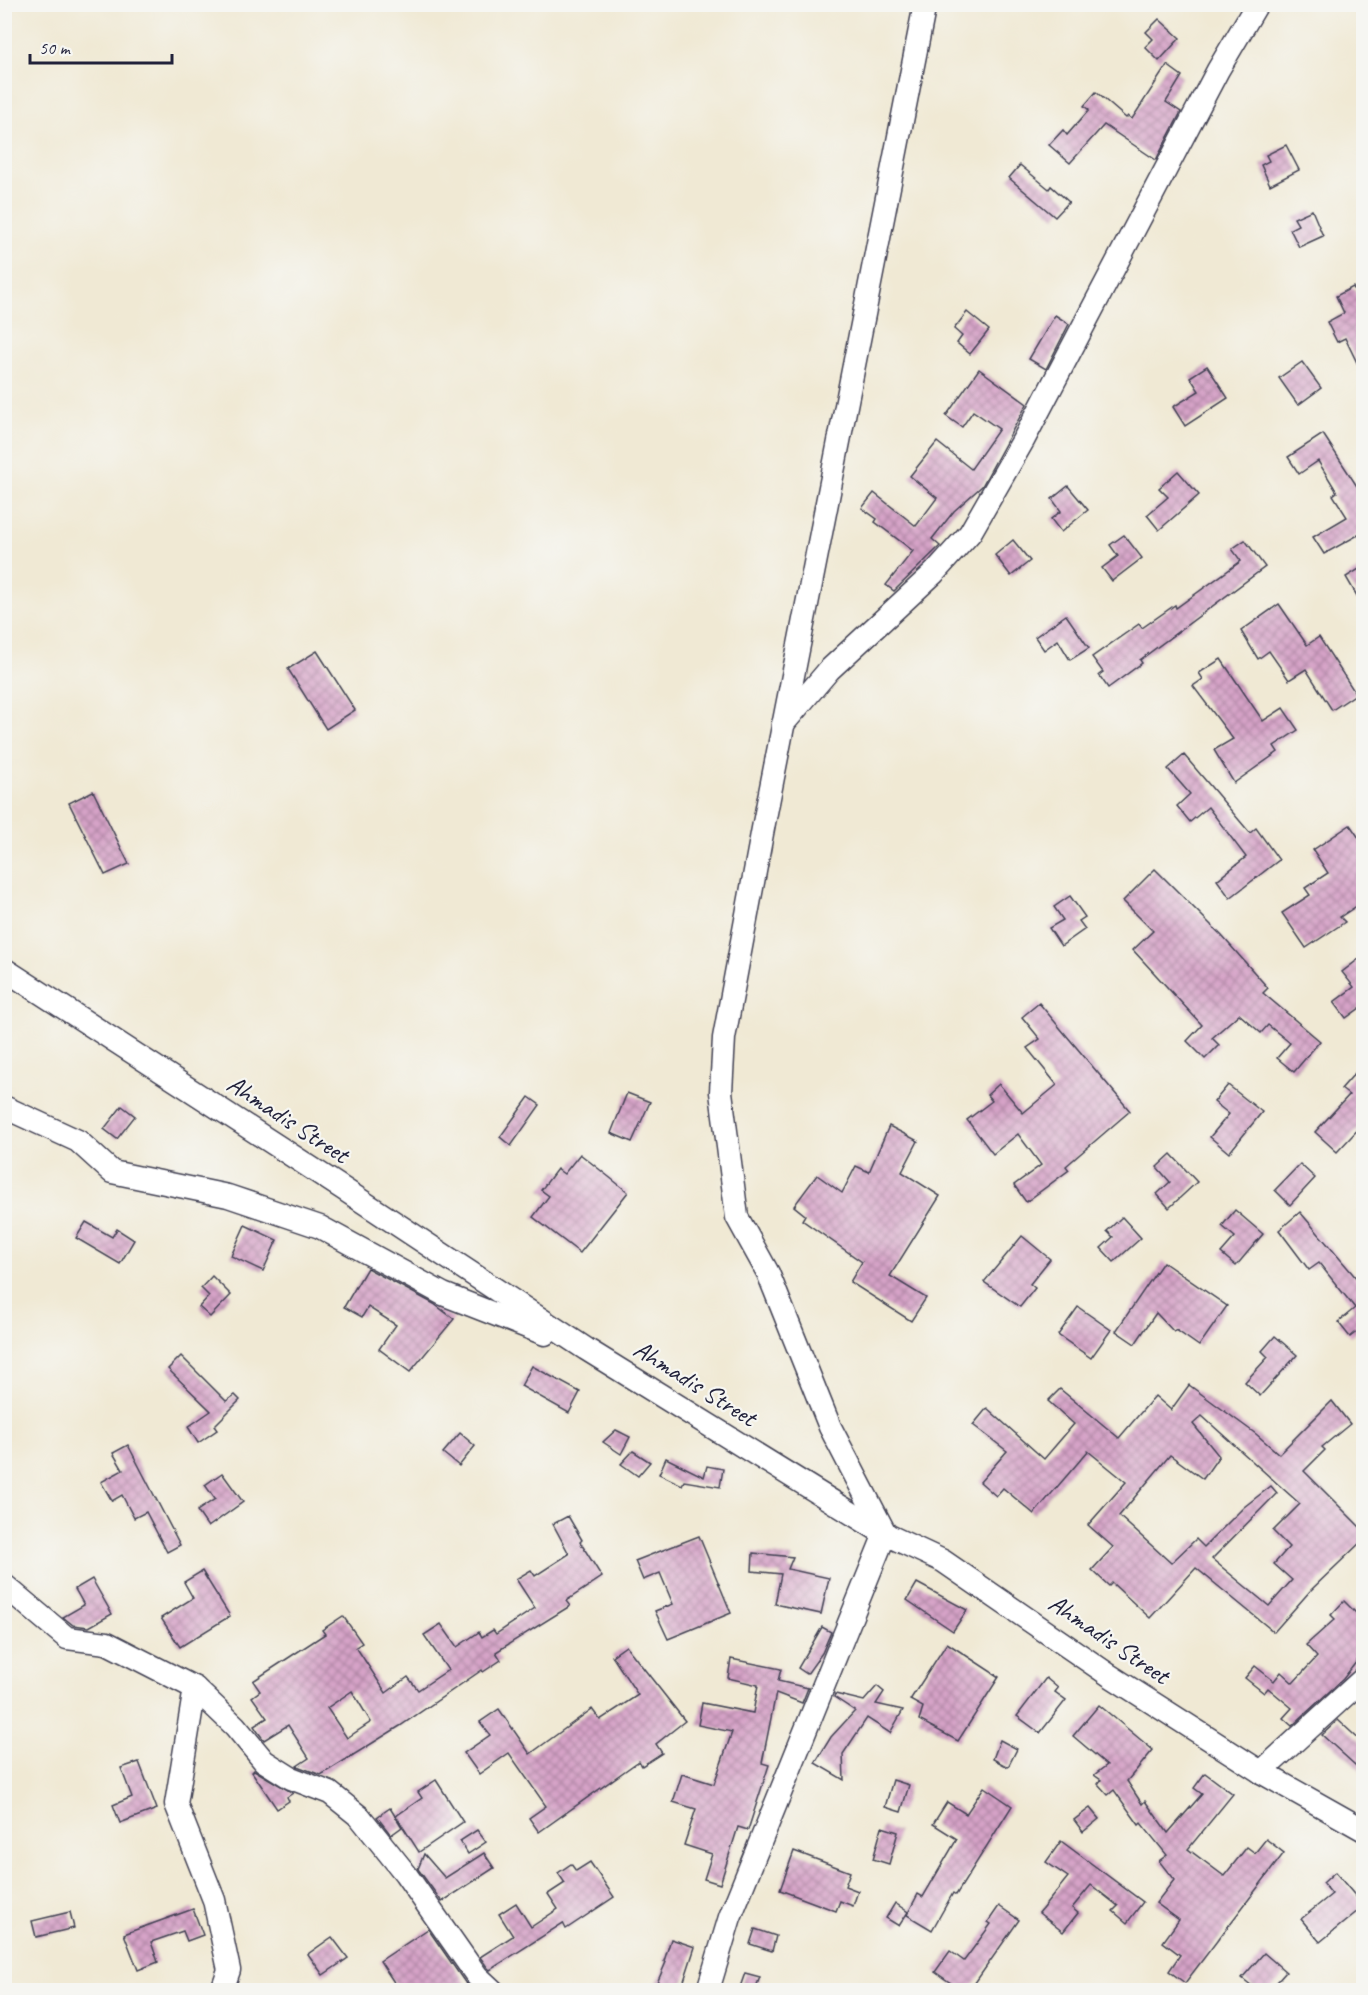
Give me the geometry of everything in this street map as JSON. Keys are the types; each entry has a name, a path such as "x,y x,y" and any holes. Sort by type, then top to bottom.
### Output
{"street":[{"path":"708,1990 730,1917 885,1534 830,1427 768,1273 736,1217 721,1092 724,1038 782,725 926,4"},
{"path":"782,725 830,670 934,573 970,533 1024,439 1218,70 1257,4"},
{"name":"Ahmadis Street","path":"4,969 586,1350 885,1534 943,1561 1109,1675 1261,1772 1364,1830"},
{"path":"4,1107 78,1141 112,1172 228,1196 320,1227 443,1294 586,1350"},
{"path":"4,1585 67,1638 108,1643 195,1688 235,1726 264,1761 291,1778 330,1793 360,1817 405,1873 477,1976 492,1990"},
{"path":"1261,1772 1364,1678"},
{"path":"195,1688 176,1804 214,1900 229,1970 222,1990"}],"building":[{"path":"1159,19 1180,38 1159,61 1145,47 1153,39 1146,32"},
{"path":"1167,65 1182,76 1166,102 1181,112 1156,160 1104,125 1070,163 1049,145 1063,130 1067,135 1089,110 1084,106 1096,92 1126,118 1128,116 1132,119"},
{"path":"1286,145 1299,170 1270,185 1261,165 1269,161 1266,155"},
{"path":"1020,165 1049,189 1051,186 1069,202 1055,217 1009,178"},
{"path":"1312,210 1323,236 1299,247 1290,229 1298,225 1294,218"},
{"path":"1353,287 1364,307 1364,377 1345,338 1337,342 1327,322 1344,313 1336,296"},
{"path":"967,312 989,330 970,354 957,343 962,336 954,329"},
{"path":"1055,315 1069,324 1046,369 1029,359"},
{"path":"1302,362 1321,388 1298,405 1279,378"},
{"path":"1207,366 1228,398 1185,426 1173,407 1199,391 1190,377"},
{"path":"979,369 1027,404 982,486 954,511 932,539 940,546 894,591 886,585 913,551 875,522 877,519 862,508 874,493 916,526 937,498 910,476 937,442 971,469 999,429 973,411 962,427 946,416"},
{"path":"1323,434 1364,497 1364,543 1358,535 1324,554 1313,537 1347,517 1333,495 1337,492 1318,461 1299,474 1288,457"},
{"path":"1178,471 1199,495 1159,530 1147,515 1168,497 1159,488"},
{"path":"1068,486 1088,510 1061,532 1051,519 1061,511 1052,499"},
{"path":"1124,535 1142,558 1112,581 1102,568 1118,556 1110,545"},
{"path":"1013,540 1030,561 1011,576 995,555"},
{"path":"1245,540 1265,567 1140,660 1142,663 1108,688 1099,675 1103,672 1092,657 1139,624 1142,628 1175,605 1176,608 1241,561 1232,549"},
{"path":"1364,566 1364,608 1346,577"},
{"path":"1279,604 1307,645 1319,637 1356,694 1332,710 1306,669 1289,680 1269,651 1258,659 1241,631"},
{"path":"1066,615 1089,648 1070,660 1058,640 1044,650 1035,637"},
{"path":"317,651 355,710 326,729 288,669"},
{"path":"1221,659 1263,721 1283,708 1298,730 1274,746 1278,752 1234,783 1214,750 1233,739 1193,686 1203,679 1199,673"},
{"path":"1184,755 1250,833 1256,828 1279,860 1230,898 1217,880 1246,857 1208,807 1190,822 1177,806 1190,794 1168,769"},
{"path":"93,791 129,864 105,875 69,803"},
{"path":"1350,825 1364,845 1364,901 1340,917 1345,922 1306,948 1282,913 1310,895 1305,888 1328,873 1313,850"},
{"path":"1155,869 1222,936 1268,988 1263,993 1320,1041 1294,1072 1277,1058 1290,1043 1268,1025 1261,1033 1239,1014 1212,1038 1219,1045 1205,1059 1187,1041 1202,1025 1133,950 1153,931 1123,901"},
{"path":"1070,896 1085,917 1079,921 1085,929 1061,946 1049,928 1063,920 1054,907"},
{"path":"1364,955 1364,1005 1346,1018 1334,1002 1354,987 1342,972"},
{"path":"1039,1003 1130,1111 1066,1166 1069,1170 1026,1202 1014,1185 1041,1165 1018,1134 993,1154 967,1120 992,1101 987,1095 999,1084 1023,1113 1057,1085 1027,1048 1040,1039 1022,1017"},
{"path":"1355,1073 1364,1079 1364,1123 1337,1152 1315,1132 1349,1095 1341,1089"},
{"path":"1228,1085 1262,1112 1229,1153 1210,1137 1229,1114 1214,1102"},
{"path":"627,1093 650,1102 632,1142 611,1133"},
{"path":"529,1097 540,1105 511,1146 500,1137"},
{"path":"122,1106 135,1116 117,1139 104,1129"},
{"path":"889,1126 918,1141 902,1172 940,1196 890,1276 926,1298 911,1321 850,1282 862,1262 802,1220 805,1215 794,1206 817,1175 842,1193 856,1166 869,1172"},
{"path":"580,1154 628,1192 580,1253 533,1217 549,1196 541,1190 557,1169 564,1174"},
{"path":"1171,1154 1197,1182 1169,1208 1157,1194 1170,1182 1157,1167"},
{"path":"1300,1164 1315,1178 1290,1205 1275,1190"},
{"path":"1235,1210 1263,1234 1236,1266 1221,1253 1235,1237 1222,1226"},
{"path":"1300,1212 1364,1287 1364,1326 1350,1337 1338,1322 1355,1308 1319,1263 1309,1270 1279,1230"},
{"path":"1122,1217 1141,1238 1114,1262 1101,1248 1113,1237 1107,1231"},
{"path":"86,1222 112,1237 117,1229 134,1240 120,1264 76,1238"},
{"path":"245,1225 277,1240 263,1271 231,1256"},
{"path":"1022,1236 1050,1259 1030,1284 1035,1288 1020,1307 984,1282"},
{"path":"1163,1262 1227,1306 1199,1346 1176,1330 1174,1332 1156,1313 1135,1344 1116,1331"},
{"path":"367,1268 434,1304 454,1319 410,1372 379,1349 396,1325 368,1307 362,1317 344,1307"},
{"path":"212,1276 231,1295 210,1317 199,1307 209,1296 201,1288"},
{"path":"1078,1307 1111,1330 1091,1358 1058,1335"},
{"path":"1275,1336 1297,1355 1260,1396 1245,1382 1268,1357 1262,1351"},
{"path":"181,1356 226,1401 235,1395 240,1400 214,1426 217,1430 198,1443 188,1427 211,1411 168,1369"},
{"path":"532,1366 580,1392 569,1413 521,1386"},
{"path":"1189,1385 1256,1434 1279,1454 1332,1401 1350,1424 1322,1447 1325,1450 1304,1471 1364,1531 1364,1539 1311,1590 1274,1632 1196,1568 1150,1618 1112,1583 1109,1586 1092,1570 1113,1547 1088,1525 1126,1482 1088,1451 1034,1514 1003,1488 996,1496 980,1482 1007,1451 973,1425 987,1408 1044,1459 1074,1424 1048,1401 1060,1389 1119,1438 1155,1396 1171,1410","holes":["1202,1416 1300,1504 1273,1531 1289,1547 1274,1564 1292,1580 1269,1606 1212,1559 1277,1493 1271,1486 1244,1507 1204,1547 1196,1539 1171,1563 1119,1516 1170,1455 1203,1479 1219,1456 1193,1424"]},
{"path":"616,1430 630,1437 621,1454 603,1442"},
{"path":"460,1433 475,1446 459,1466 443,1453"},
{"path":"128,1445 180,1545 167,1552 146,1512 134,1518 122,1495 112,1501 101,1482 123,1470 113,1453"},
{"path":"633,1451 650,1462 638,1476 621,1464"},
{"path":"666,1458 704,1477 707,1466 723,1469 720,1487 684,1481 682,1485 659,1474"},
{"path":"222,1473 243,1502 208,1527 197,1511 215,1499 205,1485"},
{"path":"568,1516 582,1540 580,1542 602,1577 566,1601 570,1606 496,1652 501,1660 483,1672 482,1670 400,1726 321,1775 297,1766 309,1758 288,1725 264,1740 258,1732 254,1726 267,1718 252,1697 260,1691 253,1681 325,1634 322,1630 343,1616 362,1643 356,1647 386,1693 408,1677 418,1690 448,1670 424,1635 441,1624 457,1647 479,1632 482,1637 493,1630 496,1634 535,1608 516,1579 531,1570 535,1576 569,1554 553,1524","holes":["352,1691 371,1722 347,1738 327,1708"]},
{"path":"699,1536 731,1613 668,1639 655,1611 673,1604 660,1573 643,1580 635,1561"},
{"path":"753,1553 793,1557 788,1569 829,1578 821,1614 775,1604 781,1574 752,1571"},
{"path":"202,1571 230,1616 180,1647 161,1618 193,1598 184,1582"},
{"path":"92,1579 112,1614 89,1627 73,1625 63,1617 84,1605 75,1589"},
{"path":"917,1583 967,1610 953,1631 907,1600"},
{"path":"1344,1601 1364,1621 1364,1652 1343,1679 1292,1726 1283,1718 1292,1708 1268,1688 1264,1693 1245,1678 1255,1666 1274,1681 1281,1672 1293,1683 1317,1657 1306,1645 1335,1619 1331,1615"},
{"path":"822,1627 831,1632 822,1653 807,1674 798,1668"},
{"path":"947,1643 999,1677 958,1741 919,1720 923,1707 910,1700"},
{"path":"626,1646 685,1721 656,1744 662,1753 642,1766 639,1761 539,1832 529,1818 546,1806 509,1753 479,1774 464,1753 490,1735 480,1722 499,1709 530,1754 592,1709 600,1720 638,1695 612,1656"},
{"path":"731,1659 781,1669 778,1681 808,1688 802,1703 776,1693 762,1763 769,1765 748,1830 738,1827 720,1884 704,1879 712,1854 684,1845 696,1809 673,1802 682,1774 714,1784 732,1732 698,1725 702,1703 753,1713 758,1685 728,1678"},
{"path":"1046,1678 1058,1688 1055,1692 1066,1700 1040,1733 1017,1716"},
{"path":"877,1686 884,1692 876,1704 903,1710 890,1733 867,1718 843,1754 844,1780 815,1763 831,1737 855,1711 834,1697 835,1694 864,1701"},
{"path":"1099,1705 1153,1750 1127,1781 1142,1804 1145,1801 1168,1833 1202,1794 1194,1788 1205,1773 1233,1794 1188,1849 1224,1876 1247,1847 1255,1853 1266,1839 1284,1853 1185,1983 1169,1971 1180,1955 1163,1942 1179,1920 1156,1903 1174,1880 1159,1861 1167,1855 1141,1823 1139,1825 1114,1790 1108,1795 1098,1784 1101,1780 1094,1775 1107,1765 1073,1736"},
{"path":"1338,1720 1364,1744 1364,1773 1322,1735"},
{"path":"1000,1740 1017,1749 1008,1767 993,1759"},
{"path":"139,1762 157,1809 120,1823 113,1805 132,1797 121,1768"},
{"path":"254,1770 293,1793 287,1797 289,1801 277,1809 252,1772"},
{"path":"436,1780 463,1822 419,1852 396,1816 422,1798 418,1792"},
{"path":"893,1780 909,1785 901,1812 885,1807"},
{"path":"984,1787 1012,1806 956,1895 953,1893 932,1930 907,1915 918,1894 923,1897 957,1839 933,1824 947,1802 966,1814"},
{"path":"390,1808 402,1827 391,1835 377,1817"},
{"path":"1090,1808 1099,1819 1083,1832 1074,1820"},
{"path":"882,1827 898,1832 889,1864 873,1859"},
{"path":"477,1830 486,1842 468,1854 460,1841"},
{"path":"1061,1841 1143,1902 1127,1923 1113,1911 1118,1906 1091,1885 1072,1908 1078,1913 1063,1932 1039,1913 1068,1877 1046,1862"},
{"path":"794,1851 850,1872 845,1886 858,1891 853,1906 840,1901 836,1911 780,1890"},
{"path":"484,1853 494,1868 442,1902 418,1869 424,1854 445,1878"},
{"path":"590,1862 614,1897 566,1929 563,1923 490,1970 480,1957 513,1936 499,1914 516,1903 531,1927 558,1909 548,1894 565,1883 558,1873 571,1864 576,1871"},
{"path":"1335,1872 1364,1906 1320,1942 1301,1919 1332,1894 1323,1883"},
{"path":"895,1903 908,1912 899,1926 886,1918"},
{"path":"999,1906 1019,1920 970,1990 961,1990 935,1972 950,1951 964,1961 991,1924 988,1922"},
{"path":"193,1909 203,1935 187,1941 183,1931 151,1942 158,1962 138,1970 124,1934"},
{"path":"70,1912 74,1928 36,1937 32,1921"},
{"path":"428,1929 466,1984 473,1990 399,1990 380,1961"},
{"path":"755,1929 776,1936 772,1951 750,1944"},
{"path":"332,1937 348,1958 323,1975 308,1954"},
{"path":"671,1939 695,1947 681,1990 654,1990 666,1962 664,1961"},
{"path":"1264,1953 1286,1972 1270,1990 1257,1990 1242,1978"},
{"path":"745,1973 760,1977 755,1990 739,1990"}]}
